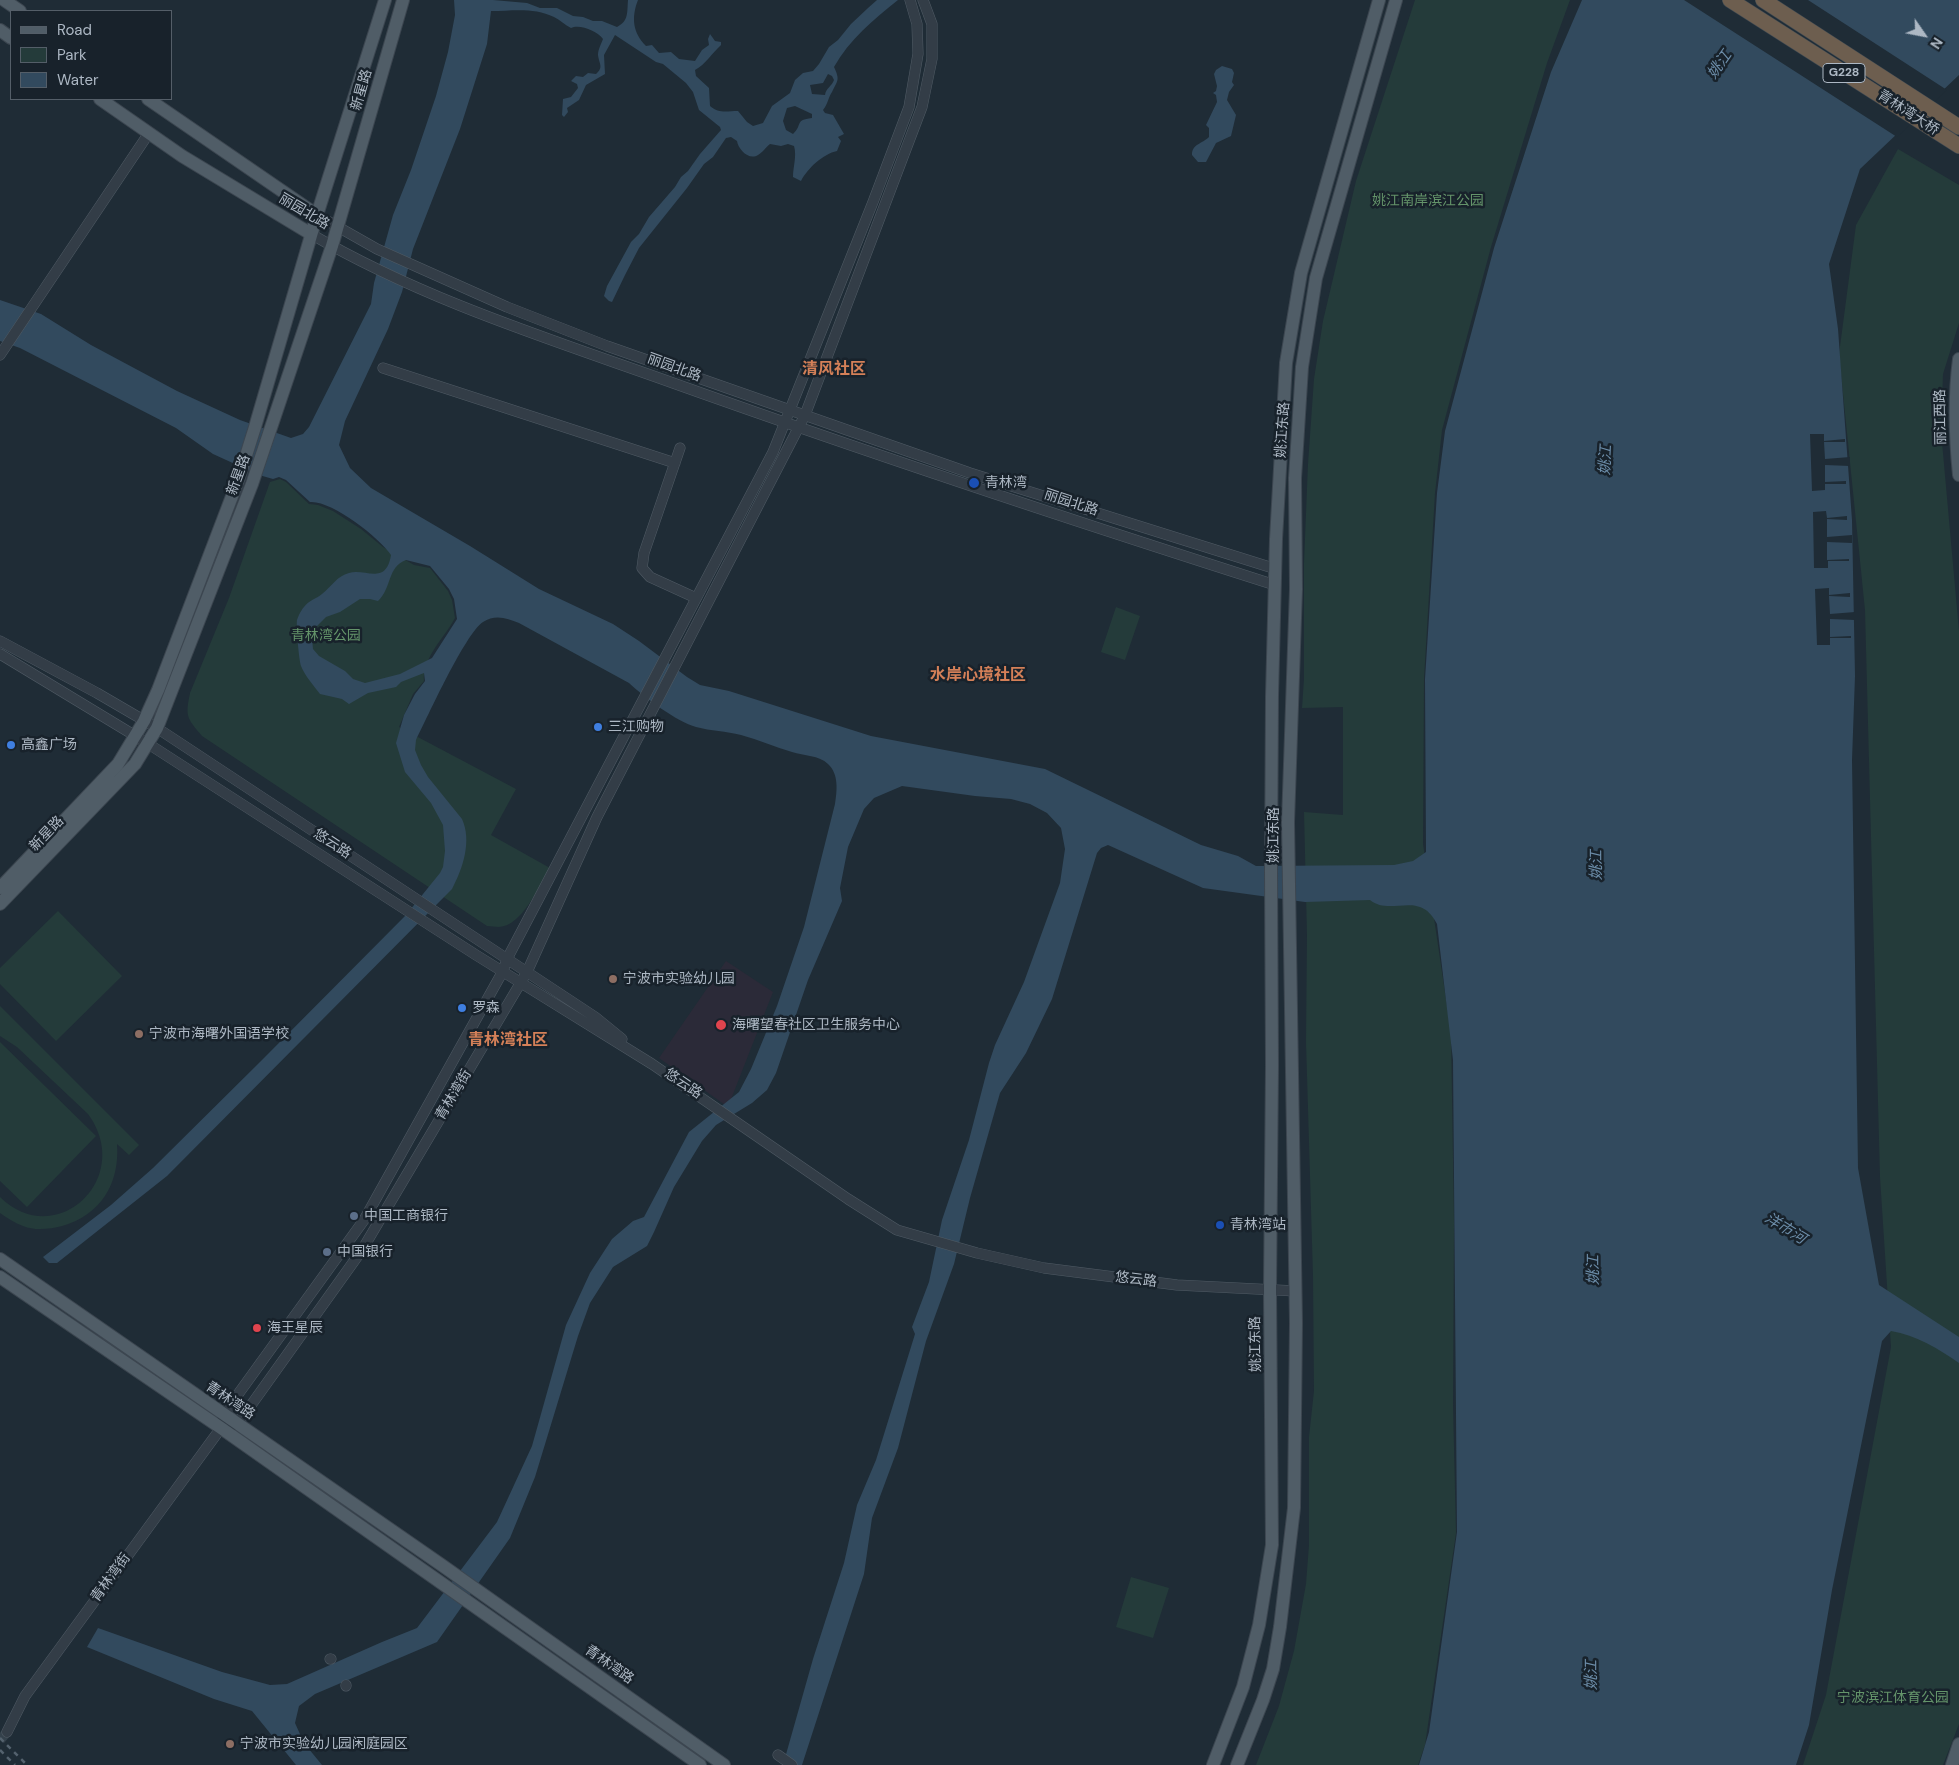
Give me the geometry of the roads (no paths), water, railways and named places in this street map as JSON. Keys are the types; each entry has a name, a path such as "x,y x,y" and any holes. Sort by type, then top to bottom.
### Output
{"highway":[{"name":"青林湾大桥","path":"1730,0 1959,146"},
{"name":"青林湾大桥","path":"1763,0 1959,127"}],"main road":[{"path":"4,0 18,10"},
{"name":"新星路","path":"0,888 118,764 144,722 158,690 256,427 311,234 385,0"},
{"name":"新星路","path":"0,904 135,764 157,728 252,484 269,434 332,246 403,0"},
{"name":"姚江东路","path":"1214,1765 1242,1687 1259,1625 1272,1545 1270,1290 1271,871 1275,585 1286,363 1294,305 1301,274 1379,0"},
{"name":"姚江东路","path":"1296,1291 1288,822 1296,590 1295,478 1302,367 1316,278 1396,0"},
{"name":"丽园北路","path":"101,100 182,156 311,234"},
{"name":"丽园北路","path":"149,100 317,215"},
{"name":"丽江西路","path":"1959,359 1956,382 1956,447 1959,475"},
{"name":"青林湾路","path":"0,1259 443,1566 724,1765"},
{"name":"青林湾路","path":"0,1277 221,1428 433,1579 700,1765"},
{"path":"1237,1765 1263,1700 1273,1669 1280,1627 1294,1508 1296,1291"},
{"path":"1952,1765 1959,1744"}],"street":[{"name":"青林湾街","path":"7,1732 25,1696 221,1428 223,1415 364,1220 503,972 507,959 773,452 909,107 918,54 916,24 910,0"},
{"name":"青林湾街","path":"237,1424 362,1250 527,972 597,817 799,428 922,107 932,59 932,24 923,0"},
{"path":"0,355 148,133"},
{"name":"丽园北路","path":"317,215 376,249 507,307 607,346 970,473 1276,569"},
{"name":"丽园北路","path":"311,234 371,267 488,317 784,423 1275,585"},
{"path":"383,368 675,463"},
{"path":"680,448 644,553 642,568 650,577 696,598"},
{"name":"悠云路","path":"0,642 97,693 157,728 596,1017 652,1064"},
{"name":"悠云路","path":"0,654 147,743 432,927 652,1064 848,1199 897,1230 977,1253 1044,1268 1177,1285 1296,1291"},
{"path":"221,1428 237,1424"},
{"path":"778,1755 792,1765"}],"water":[{"path":"454,0 493,0 527,3 540,8 557,8 573,16 593,21 602,21 617,27 624,22 628,0 638,0 634,13 634,25 638,36 646,46 652,45 659,53 671,52 679,59 695,61 702,50 709,45 708,39 710,34 715,41 721,42 721,45 706,62 695,70 696,76 709,88 710,106 713,109 727,112 738,111 753,126 763,123 772,106 790,93 795,80 803,73 813,71 829,47 877,0 898,0 871,22 847,48 834,67 838,80 823,110 825,113 833,115 844,134 838,137 841,141 837,151 826,155 816,162 801,181 793,177 794,146 770,144 759,154 751,156 742,151 737,141 731,137 726,138 713,157 704,164 639,248 612,302 604,296 607,286 631,242 681,177 721,130 720,127 699,110 693,92 686,83 663,64 656,62 615,35 604,55 605,74 586,85 579,100 567,108 568,112 564,117 562,115 563,99 571,97 578,88 577,84 571,81 576,76 583,77 588,73 596,74 600,69 598,53 603,39 597,33 588,29 571,28 554,17 539,12 523,10 491,11 487,44 460,129 413,249 402,292 388,329 345,421 339,445 350,468 371,488 539,589 613,624 700,685 729,691 871,736 1045,769 1201,845 1238,856 1256,866 1394,865 1413,861 1426,852 1425,679 1437,493 1445,431 1494,248 1551,72 1582,0 1959,0 1959,75 1860,169 1829,264 1838,329 1852,520 1855,676 1852,760 1858,1168 1879,1285 1959,1337 1959,1363 1927,1343 1900,1333 1891,1331 1882,1341 1832,1590 1809,1725 1796,1765 1419,1765 1429,1732 1457,1532 1453,1060 1437,924 1430,914 1422,908 1414,906 1387,906 1370,900 1305,902 1203,888 1108,845 1101,848 1097,853 1052,999 1026,1053 1000,1093 970,1198 954,1264 926,1341 898,1448 872,1518 864,1574 802,1765 783,1765 813,1659 844,1563 857,1505 876,1460 915,1334 912,1327 929,1282 942,1220 969,1140 989,1063 995,1045 1024,982 1060,883 1065,849 1061,828 1047,813 1030,804 1011,799 902,786 874,798 864,809 848,847 840,888 842,901 808,980 776,1073 767,1090 752,1103 716,1125 702,1141 674,1187 647,1246 613,1267 590,1303 535,1477 510,1538 437,1642 315,1694 299,1706 295,1723 304,1743 322,1765 296,1765 252,1711 214,1699 87,1647 98,1628 222,1672 270,1685 287,1684 417,1628 497,1522 532,1446 566,1325 590,1273 612,1239 633,1221 644,1217 689,1132 739,1092 751,1069 777,1006 804,927 835,804 836,778 832,768 824,761 741,735 688,724 661,708 629,683 519,623 506,618 496,617 483,622 475,630 457,658 416,740 415,750 421,765 428,777 462,819 465,827 465,854 460,872 452,889 167,1176 57,1263 49,1263 43,1257 111,1205 153,1168 406,915 440,873 443,867 445,851 443,825 431,803 405,772 396,743 404,715 415,694 425,681 424,673 401,682 396,687 368,693 349,704 342,699 320,694 300,663 297,620 303,608 345,574 355,572 374,574 385,570 391,555 385,547 366,530 342,513 319,503 310,502 286,480 279,477 273,479 259,475 213,454 176,428 20,348 0,341 0,300 41,314 91,345 177,391 240,420 291,438 303,434 309,427 371,304 374,283 393,215 411,170 436,96 448,52 455,15","holes":["828,74 834,80 825,95 812,94 810,85 823,83","795,106 812,114 812,118 803,120 793,134 786,130 783,121 787,108","406,560 430,566 449,589 454,599 457,619 432,658 400,674 365,683 353,679 345,671 319,656 313,649 312,638 317,626 326,617 340,612 360,599 378,601 386,590 392,573 400,563"]},
{"path":"1222,66 1232,69 1234,73 1232,82 1234,85 1229,92 1227,100 1236,115 1231,136 1216,143 1206,162 1198,162 1192,155 1192,151 1209,137 1209,128 1206,125 1217,102 1216,95 1213,93 1216,91 1217,86 1214,74"}],"tunnel":[{"path":"0,1740 7,1732"}],"railway":[{"path":"0,1738 27,1765"},
{"path":"0,1750 15,1765"}],"place":[{"name":"青林湾","path":"974,483"},
{"name":"三江购物","path":"598,727"},
{"name":"高鑫广场","path":"11,745"},
{"name":"宁波市实验幼儿园","path":"613,979"},
{"name":"罗森","path":"462,1008"},
{"name":"海曙望春社区卫生服务中心","path":"721,1025"},
{"name":"宁波市海曙外国语学校","path":"139,1034"},
{"name":"中国工商银行","path":"354,1216"},
{"name":"青林湾站","path":"1220,1225"},
{"name":"中国银行","path":"327,1252"},
{"name":"海王星辰","path":"257,1328"},
{"name":"宁波市实验幼儿园闲庭园区","path":"230,1744"}],"district":[{"name":"清风社区","path":"834,370"},
{"name":"水岸心境社区","path":"978,676"},
{"name":"青林湾社区","path":"508,1041"}],"water label":[{"name":"姚江","path":"1720,65"},
{"name":"姚江","path":"1606,460"},
{"name":"姚江","path":"1597,865"},
{"name":"洋市河","path":"1785,1229"},
{"name":"姚江","path":"1594,1270"},
{"name":"姚江","path":"1592,1675"}],"park label":[{"name":"姚江南岸滨江公园","path":"1428,201"},
{"name":"青林湾公园","path":"326,636"},
{"name":"宁波滨江体育公园","path":"1893,1698"}]}
